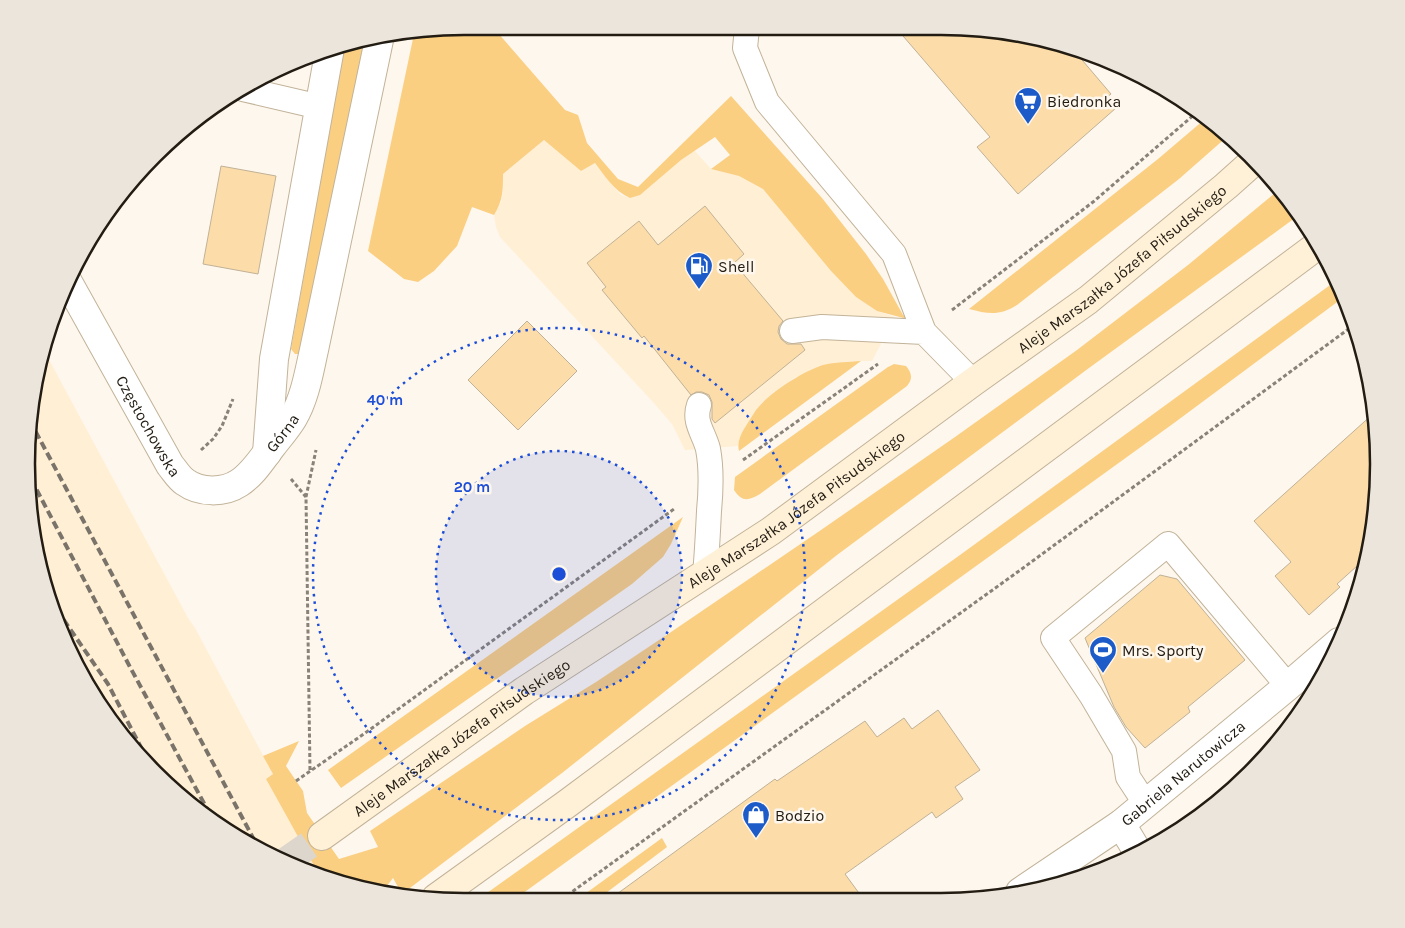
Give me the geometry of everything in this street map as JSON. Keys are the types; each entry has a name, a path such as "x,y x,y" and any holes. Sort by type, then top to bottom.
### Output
{"main road":[{"name":"Aleje Marszałka Józefa Piłsudskiego","path":"322,836 524,691 770,531 1088,300 1249,166"},
{"path":"444,892 568,803 1312,249"}],"street":[{"name":"Górna","path":"267,453 293,418 309,374 378,43"},
{"name":"Górna","path":"267,453 274,360 328,57"},
{"name":"Częstochowska","path":"72,290 170,465 179,477 198,488 221,490 234,486 247,477 267,453"},
{"name":"Gabriela Narutowicza","path":"1034,883 1121,824 1327,652"},
{"path":"1121,824 1135,847"}],"lane":[{"path":"746,35 745,48 767,102 894,254 924,332 973,382"},
{"path":"251,91 320,107"},
{"path":"792,331 822,327 924,332"},
{"path":"698,405 696,412 698,423 711,463 706,574"},
{"path":"1145,803 1128,777 1124,751 1091,695 1053,638 1168,544 1288,686"}],"path":[{"path":"296,781 711,482 924,332 1093,202 1192,117"},
{"path":"570,893 1019,571 1348,329"},
{"path":"267,453 306,497 310,772"}],"shaded area":[{"path":"500,35 565,110 578,115 587,143 618,179 638,187 731,96 822,198 866,254 883,279 903,315 911,320 877,311 856,297 831,271 763,189 739,176 711,169 730,155 715,137 681,160 640,195 630,198 624,195 606,178 595,163 581,171 544,140 503,174 502,195 494,215 472,207 457,246 434,271 418,282 404,279 368,251 413,38 436,36"},
{"path":"365,47 299,354 295,354 291,349 343,53"},
{"path":"1200,123 1223,140 1179,179 1011,309 994,313 969,309 1158,159"},
{"name":"Shell","path":"544,140 581,171 595,163 621,195 630,198 694,150 711,169 739,176 763,189 831,271 856,297 877,311 895,317 872,361 861,361 796,377 774,392 758,408 740,437 738,446 685,450 672,424 653,402 500,237 494,215 501,202 503,174"},
{"path":"1274,194 1293,219 837,555 562,773 409,889 398,888 393,878 387,886 380,885 314,865 266,779 273,774 263,756 299,741 286,766 303,791 307,813 339,859 378,847 370,831 525,726 674,630 821,530 1077,350 1188,265"},
{"path":"1331,285 1338,302 1174,423 523,893 487,893 960,555"},
{"path":"49,359 273,774 266,779 314,865 274,849 249,836 181,787 141,747 124,725 107,702 79,654 58,602 50,575 43,548 36,492 36,436 43,380"},
{"path":"861,361 739,451 738,445 744,429 756,410 769,396 815,368 823,365"},
{"path":"894,364 906,366 910,371 911,378 907,386 760,494 746,499 737,494 734,490 735,477"},
{"path":"683,517 663,557 632,584 341,788 328,770"},
{"path":"662,838 667,847 606,893 586,893"}],"building":[{"name":"Biedronka","path":"902,35 969,36 997,39 1025,43 1079,58 1111,94 1107,97 1116,108 1018,194 977,147 990,137"},
{"path":"221,166 276,176 258,274 203,264"},
{"path":"705,206 744,254 734,263 783,321 779,326 778,332 781,339 787,344 801,344 805,350 715,423 712,419 712,402 709,395 696,392 691,395 644,336 642,338 602,290 606,287 587,263 639,221 658,245"},
{"path":"527,321 577,371 518,430 468,380"},
{"path":"1367,419 1370,464 1369,492 1362,548 1357,566 1337,584 1340,587 1309,615 1275,576 1291,562 1254,521"},
{"path":"1160,575 1177,579 1245,660 1188,707 1190,712 1145,748 1126,727 1114,707 1085,638"},
{"path":"938,710 980,770 955,787 963,799 936,818 932,812 845,874 859,893 618,893 775,779 777,781 865,721 877,737 904,718 912,729"}],"tunnel":[{"path":"292,857 322,836"}],"railway":[{"path":"36,433 253,838"},
{"path":"36,488 205,806"},
{"path":"66,624 108,684 140,746"}],"place":[{"name":"Biedronka","path":"1028,125"},
{"name":"Shell","path":"699,290"},
{"name":"Mrs. Sporty","path":"1103,674"},
{"name":"Bodzio","path":"756,839"}]}
